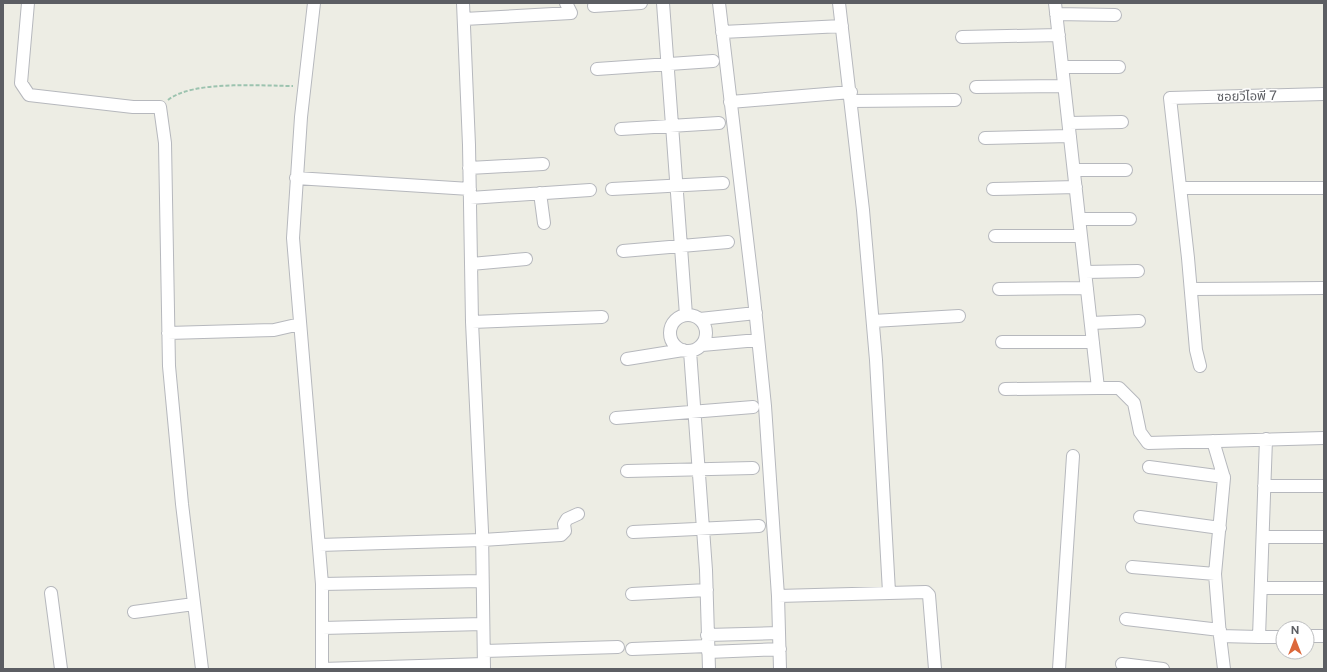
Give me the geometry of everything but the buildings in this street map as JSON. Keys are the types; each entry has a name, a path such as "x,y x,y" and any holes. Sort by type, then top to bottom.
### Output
{"street":[{"path":"28,3 21,83 29,95 133,107 160,107 165,143 169,366 172,406 202,669"},
{"path":"314,3 296,178 293,238 322,584 322,669 484,667 482,540 472,322 470,194 463,3"},
{"path":"464,20 571,13 566,3"},
{"path":"594,6 641,3"},
{"path":"663,3 686,315"},
{"path":"719,3 756,313 765,406 778,596 780,669"},
{"path":"839,3 851,96 873,321 885,489 890,592"},
{"path":"1098,388 1056,9 1114,15"},
{"path":"722,32 842,26"},
{"path":"962,37 1058,35"},
{"path":"597,69 713,61"},
{"path":"1062,67 1119,67"},
{"path":"976,87 1064,86"},
{"name":"ซอยวีไอพี 7","path":"1180,188 1170,98 1324,94"},
{"path":"730,102 851,96 954,100"},
{"path":"1069,123 1122,122"},
{"path":"621,129 719,123"},
{"path":"985,138 1070,136"},
{"path":"469,168 543,164"},
{"path":"1074,170 1126,170"},
{"path":"296,178 470,194 540,193 590,190"},
{"path":"612,189 677,187 722,183"},
{"path":"993,189 1076,187"},
{"path":"1200,366 1196,350 1180,188 1324,188"},
{"path":"540,193 544,223"},
{"path":"1080,219 1130,219"},
{"path":"995,236 1082,236"},
{"path":"623,251 728,242"},
{"path":"471,264 526,259"},
{"path":"1086,272 1138,271"},
{"path":"998,290 1087,288"},
{"path":"1191,289 1324,288"},
{"path":"709,669 707,590 694,411 686,351 672,342 671,328 674,322 686,315 700,319 756,313"},
{"path":"873,321 959,316"},
{"path":"472,322 602,317"},
{"path":"700,319 706,331 702,345"},
{"path":"1091,323 1139,322"},
{"path":"168,333 274,330 300,324"},
{"path":"627,359 686,351 702,345 758,340"},
{"path":"1002,342 1094,342"},
{"path":"1005,389 1119,388 1134,402 1140,432 1148,443 1324,438"},
{"path":"616,418 753,407"},
{"path":"1259,638 1266,439"},
{"path":"1213,441 1224,477 1215,574 1224,669"},
{"path":"1059,669 1074,456"},
{"path":"1150,467 1224,477"},
{"path":"627,471 699,471 753,468"},
{"path":"1264,486 1324,486"},
{"path":"319,545 482,540 561,535 565,531 564,524 567,519 578,514"},
{"path":"1140,517 1220,528"},
{"path":"634,532 759,526"},
{"path":"1262,537 1324,537"},
{"path":"1132,567 1215,574"},
{"path":"322,584 482,581"},
{"path":"1261,588 1324,588"},
{"path":"632,594 707,590"},
{"path":"778,596 926,592 929,595 935,669"},
{"path":"51,593 61,669"},
{"path":"134,612 194,604"},
{"path":"1126,619 1259,638 1275,637"},
{"path":"322,628 483,624"},
{"path":"632,649 708,644 779,633"},
{"path":"708,644 780,649"},
{"path":"484,651 618,648"},
{"path":"1122,664 1163,669"}],"path":[{"path":"160,107 173,97 192,90 216,86 305,86"}]}
